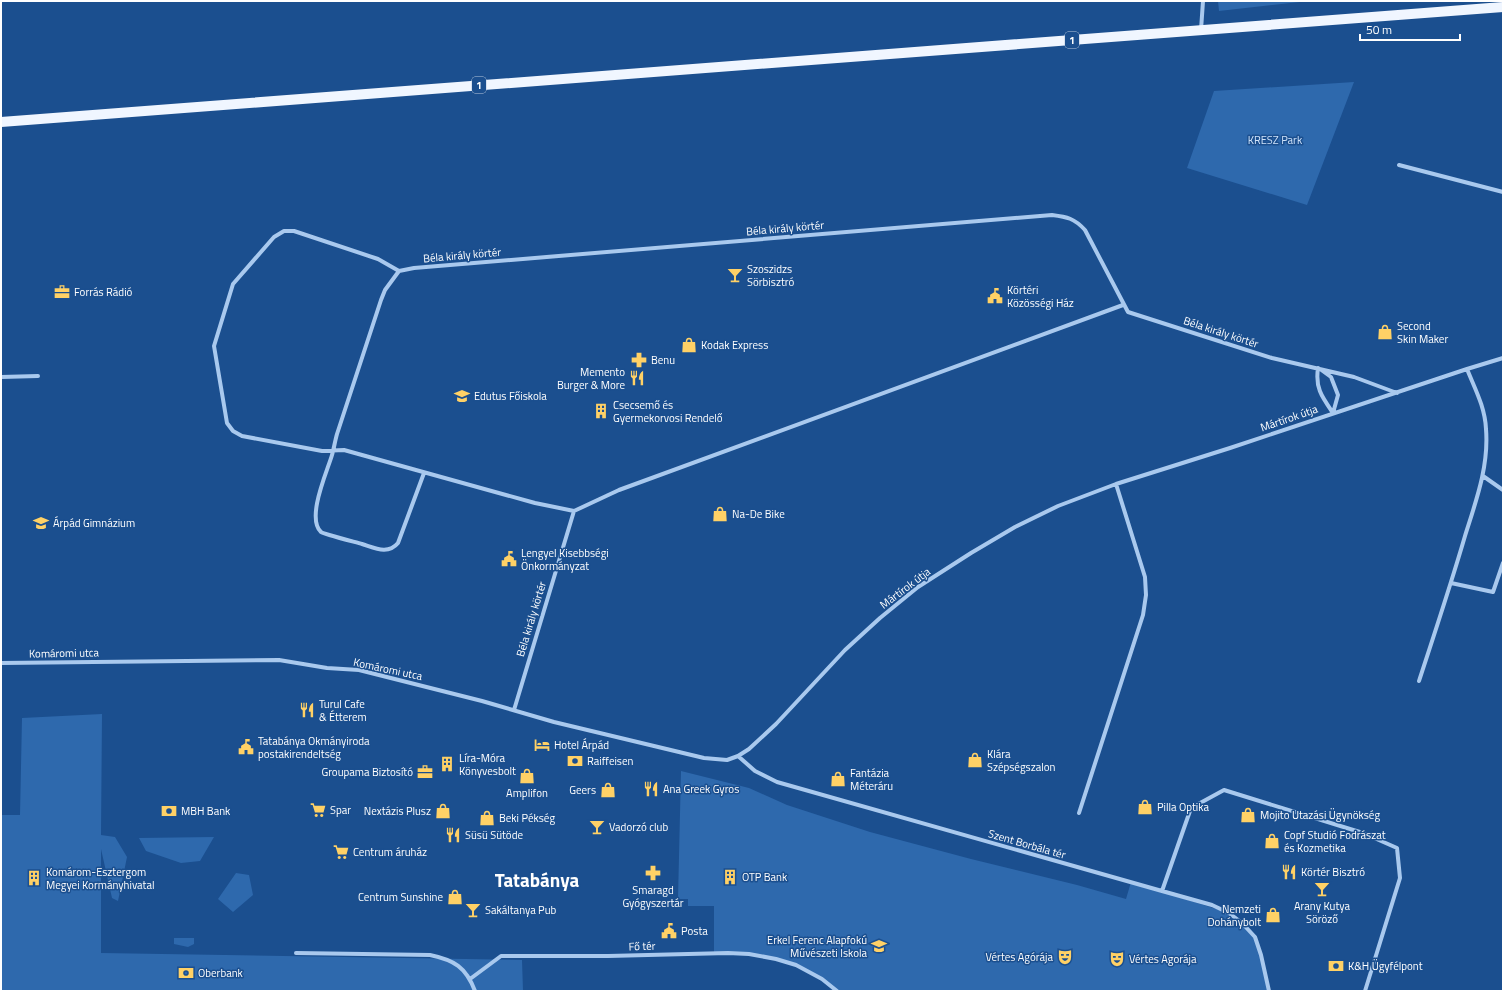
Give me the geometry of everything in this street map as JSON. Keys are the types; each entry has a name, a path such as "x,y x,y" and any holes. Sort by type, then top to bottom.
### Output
{"main road":[{"name":"1","path":"1,122 1503,7"}],"street":[{"path":"1201,30 1203,1"},
{"path":"1399,165 1503,192"},
{"name":"Béla király körtér","path":"398,271 422,267 1052,216 1066,217 1077,222 1085,230 1128,312 1272,358 1354,377 1397,393"},
{"path":"424,473 398,543 393,549 383,550 337,536 325,535 319,530 315,517 317,502 333,451 337,434 381,300 385,290 398,271 371,257 294,231 284,231 274,237 233,284 214,346 227,423 233,431 242,436 322,451 333,451 344,450 539,504 574,511 619,490 1124,305"},
{"name":"Mártírok útja","path":"738,756 753,746 776,724 846,650 880,618 918,588 1015,527 1058,506 1116,484 1503,358"},
{"path":"1318,368 1317,378 1320,396 1333,413"},
{"name":"Béla király körtér","path":"1318,368 1331,377 1338,395 1333,413"},
{"path":"1419,680 1451,583 1483,476 1486,454 1486,429 1483,406 1467,369"},
{"path":"1,377 38,376"},
{"path":"1483,476 1503,490"},
{"path":"1079,813 1143,614 1146,595 1145,577 1116,484"},
{"name":"Béla király körtér","path":"514,710 574,511"},
{"path":"1451,583 1493,592 1503,563"},
{"name":"Komáromi utca","path":"1,663 279,660 327,668 359,670 514,710 554,722 704,758 727,760 738,756"},
{"name":"Szent Borbála tér","path":"738,756 755,771 777,782 1212,905 1229,912 1255,937 1261,955 1269,991"},
{"path":"1162,891 1191,808 1224,790 1363,833 1397,848 1400,878 1365,991"},
{"path":"296,953 430,955 446,959 458,966 470,979 475,991"},
{"name":"Fő tér","path":"470,979 501,956 608,956 728,953 749,954 776,959 796,965 822,979 837,991"}],"green space":[{"path":"1218,1 1309,1 1219,11"},
{"name":"KRESZ Park","path":"1354,82 1307,205 1187,168 1214,91"},
{"path":"102,714 101,835 115,837 127,857 118,901 112,898 101,849 101,953 522,960 523,991 1,991 1,815 20,815 22,718"},
{"path":"681,771 749,788 787,805 870,832 971,859 1077,885 1126,899 1131,882 1229,913 1255,937 1269,991 837,991 812,973 796,965 776,959 714,953 714,906 688,906 688,899 678,899"},
{"path":"214,837 200,861 181,863 146,851 139,838"},
{"path":"236,873 249,875 253,895 233,912 218,899"},
{"path":"174,938 194,938 194,944 188,947 174,944"}],"place":[{"name":"Szoszidzs Sörbisztró","path":"735,275"},
{"name":"Forrás Rádió","path":"62,292"},
{"name":"Körtéri Közösségi Ház","path":"995,296"},
{"name":"Second Skin Maker","path":"1385,332"},
{"name":"Kodak Express","path":"689,345"},
{"name":"Benu","path":"639,360"},
{"name":"Memento Burger & More","path":"637,378"},
{"name":"Edutus Főiskola","path":"462,396"},
{"name":"Csecsemő és Gyermekorvosi Rendelő","path":"601,411"},
{"name":"Na-De Bike","path":"720,514"},
{"name":"Árpád Gimnázium","path":"41,523"},
{"name":"Lengyel Kisebbségi Önkormányzat","path":"509,559"},
{"name":"Turul Cafe & Étterem","path":"307,710"},
{"name":"Hotel Árpád","path":"542,745"},
{"name":"Tatabánya Okmányiroda postakirendeltség","path":"246,747"},
{"name":"Klára Szépségszalon","path":"975,760"},
{"name":"Raiffeisen","path":"575,761"},
{"name":"Líra-Móra Könyvesbolt","path":"447,764"},
{"name":"Groupama Biztosító","path":"425,772"},
{"name":"Amplifon","path":"527,776"},
{"name":"Fantázia Méteráru","path":"838,779"},
{"name":"Ana Greek Gyros","path":"651,789"},
{"name":"Geers","path":"608,790"},
{"name":"Pilla Optika","path":"1145,807"},
{"name":"Spar","path":"318,810"},
{"name":"MBH Bank","path":"169,811"},
{"name":"Nextázis Plusz","path":"443,811"},
{"name":"Mojito Utazási Ügynökség","path":"1248,815"},
{"name":"Beki Pékség","path":"487,818"},
{"name":"Vadorzó club","path":"597,827"},
{"name":"Süsü Sütöde","path":"453,835"},
{"name":"Copf Studió Fodrászat és Kozmetika","path":"1272,841"},
{"name":"Centrum áruház","path":"341,852"},
{"name":"Körtér Bisztró","path":"1289,872"},
{"name":"Smaragd Gyógyszertár","path":"653,873"},
{"name":"OTP Bank","path":"730,877"},
{"name":"Komárom-Esztergom Megyei Kormányhivatal","path":"34,878"},
{"name":"Arany Kutya Söröző","path":"1322,889"},
{"name":"Centrum Sunshine","path":"455,897"},
{"name":"Sakáltanya Pub","path":"473,910"},
{"name":"Nemzeti Dohánybolt","path":"1273,915"},
{"name":"Posta","path":"669,931"},
{"name":"Erkel Ferenc Alapfokú Művészeti Iskola","path":"879,946"},
{"name":"Vértes Agórája","path":"1065,957"},
{"name":"Vértes Agorája","path":"1117,959"},
{"name":"K&H Ügyfélpont","path":"1336,966"},
{"name":"Oberbank","path":"186,973"}],"district":[{"name":"Tatabánya","path":"537,880"}]}
